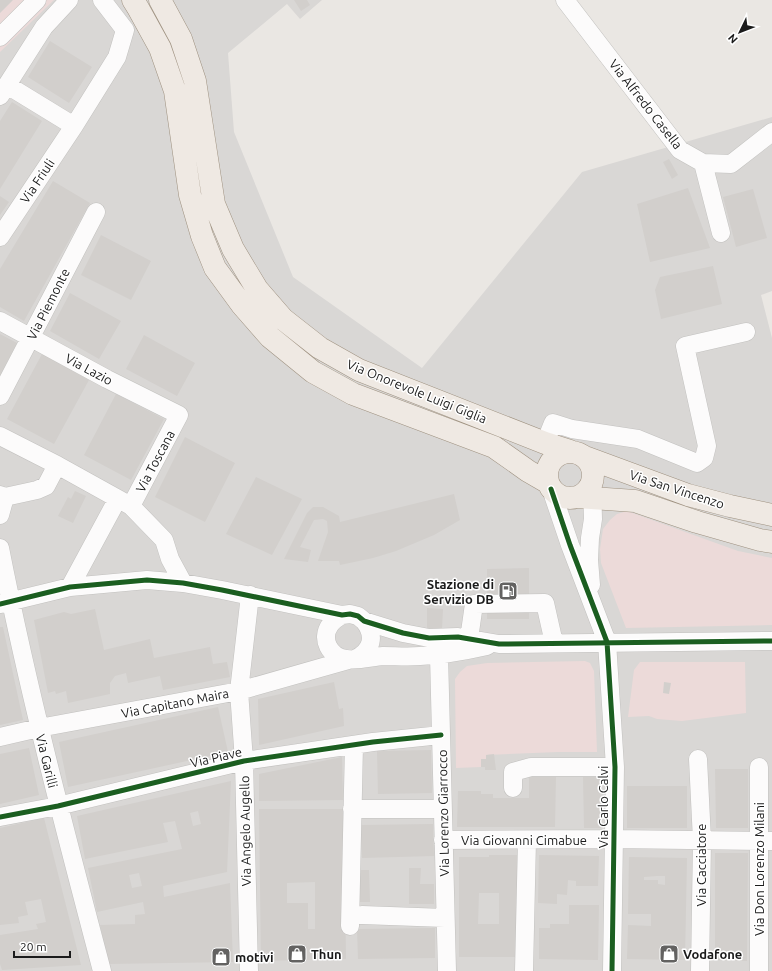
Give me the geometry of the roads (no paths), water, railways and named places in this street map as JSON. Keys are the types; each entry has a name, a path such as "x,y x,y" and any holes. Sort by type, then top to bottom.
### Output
{"main road":[{"name":"Via Onorevole Luigi Giglia","path":"132,0 160,48 175,90 190,194 202,236 215,268 242,305 270,337 313,372 353,394 494,447 549,485"},
{"name":"Via Onorevole Luigi Giglia","path":"160,0 181,39 195,81 214,204 233,249 257,289 283,318 320,348 359,370 545,443 578,454"},
{"path":"563,452 578,454 592,469 593,476 589,500 562,497 556,494 549,485 546,475 547,467 556,456 563,452"},
{"name":"Via San Vincenzo","path":"578,454 688,495 772,515"},
{"name":"Via San Vincenzo","path":"589,500 635,501 697,522 772,542"}],"street":[{"path":"69,0 44,27 4,90 74,126"},
{"name":"Via Friuli","path":"0,237 74,126 117,57 124,30 102,0"},
{"name":"Via Alfredo Casella","path":"565,0 680,150 703,163"},
{"path":"0,37 32,6 44,27"},
{"path":"721,233 703,163 731,164 772,132"},
{"name":"Via Piemonte","path":"0,396 96,212"},
{"name":"Via Lazio","path":"0,321 107,379 179,415"},
{"path":"545,443 553,424 638,439 697,463 704,458 708,446 685,346 746,332"},
{"name":"Via Toscana","path":"70,587 179,415"},
{"path":"0,436 57,464 124,503 164,540 170,559 183,583"},
{"path":"0,516 2,496 37,490 46,486 57,464"},
{"path":"528,471 543,494 570,545"},
{"path":"549,485 607,642"},
{"path":"589,500 589,560 592,602"},
{"name":"Via Garilli","path":"0,548 5,603 102,971"},
{"path":"5,603 70,587 147,580 183,583 250,595 342,615 350,614 358,616 364,621 370,632 370,644 362,656 352,659 341,658 334,655 329,649 326,642 326,633 334,620 342,615"},
{"name":"Via Angelo Augello","path":"249,971 244,761 239,691 250,595"},
{"path":"469,639 474,604 545,603 554,643"},
{"path":"287,604 312,621 326,633"},
{"path":"364,621 403,633 429,638 458,637 500,644 772,641"},
{"name":"Via Carlo Calvi","path":"607,642 615,767 612,971"},
{"name":"Via Capitano Maira","path":"0,737 39,728 239,691 352,659 384,656 439,655 500,644"},
{"name":"Via Lorenzo Giarrocco","path":"439,655 447,971"},
{"name":"Via Piave","path":"0,817 58,806 244,761 354,745 441,735"},
{"path":"354,745 352,809 356,921 445,918"},
{"name":"Via Cacciatore","path":"698,759 702,840 700,971"},
{"path":"513,788 513,772 531,767 615,767"},
{"name":"Via Don Lorenzo Milani","path":"759,767 766,841 765,915 759,971"},
{"path":"352,809 442,809"},
{"name":"Via Giovanni Cimabue","path":"443,840 614,839 766,841"},
{"path":"524,971 526,840"}],"place":[{"name":"Stazione di Servizio DB","path":"508,591"},
{"name":"Thun","path":"297,954"},
{"name":"Vodafone","path":"669,954"},
{"name":"motivi","path":"221,957"}]}
